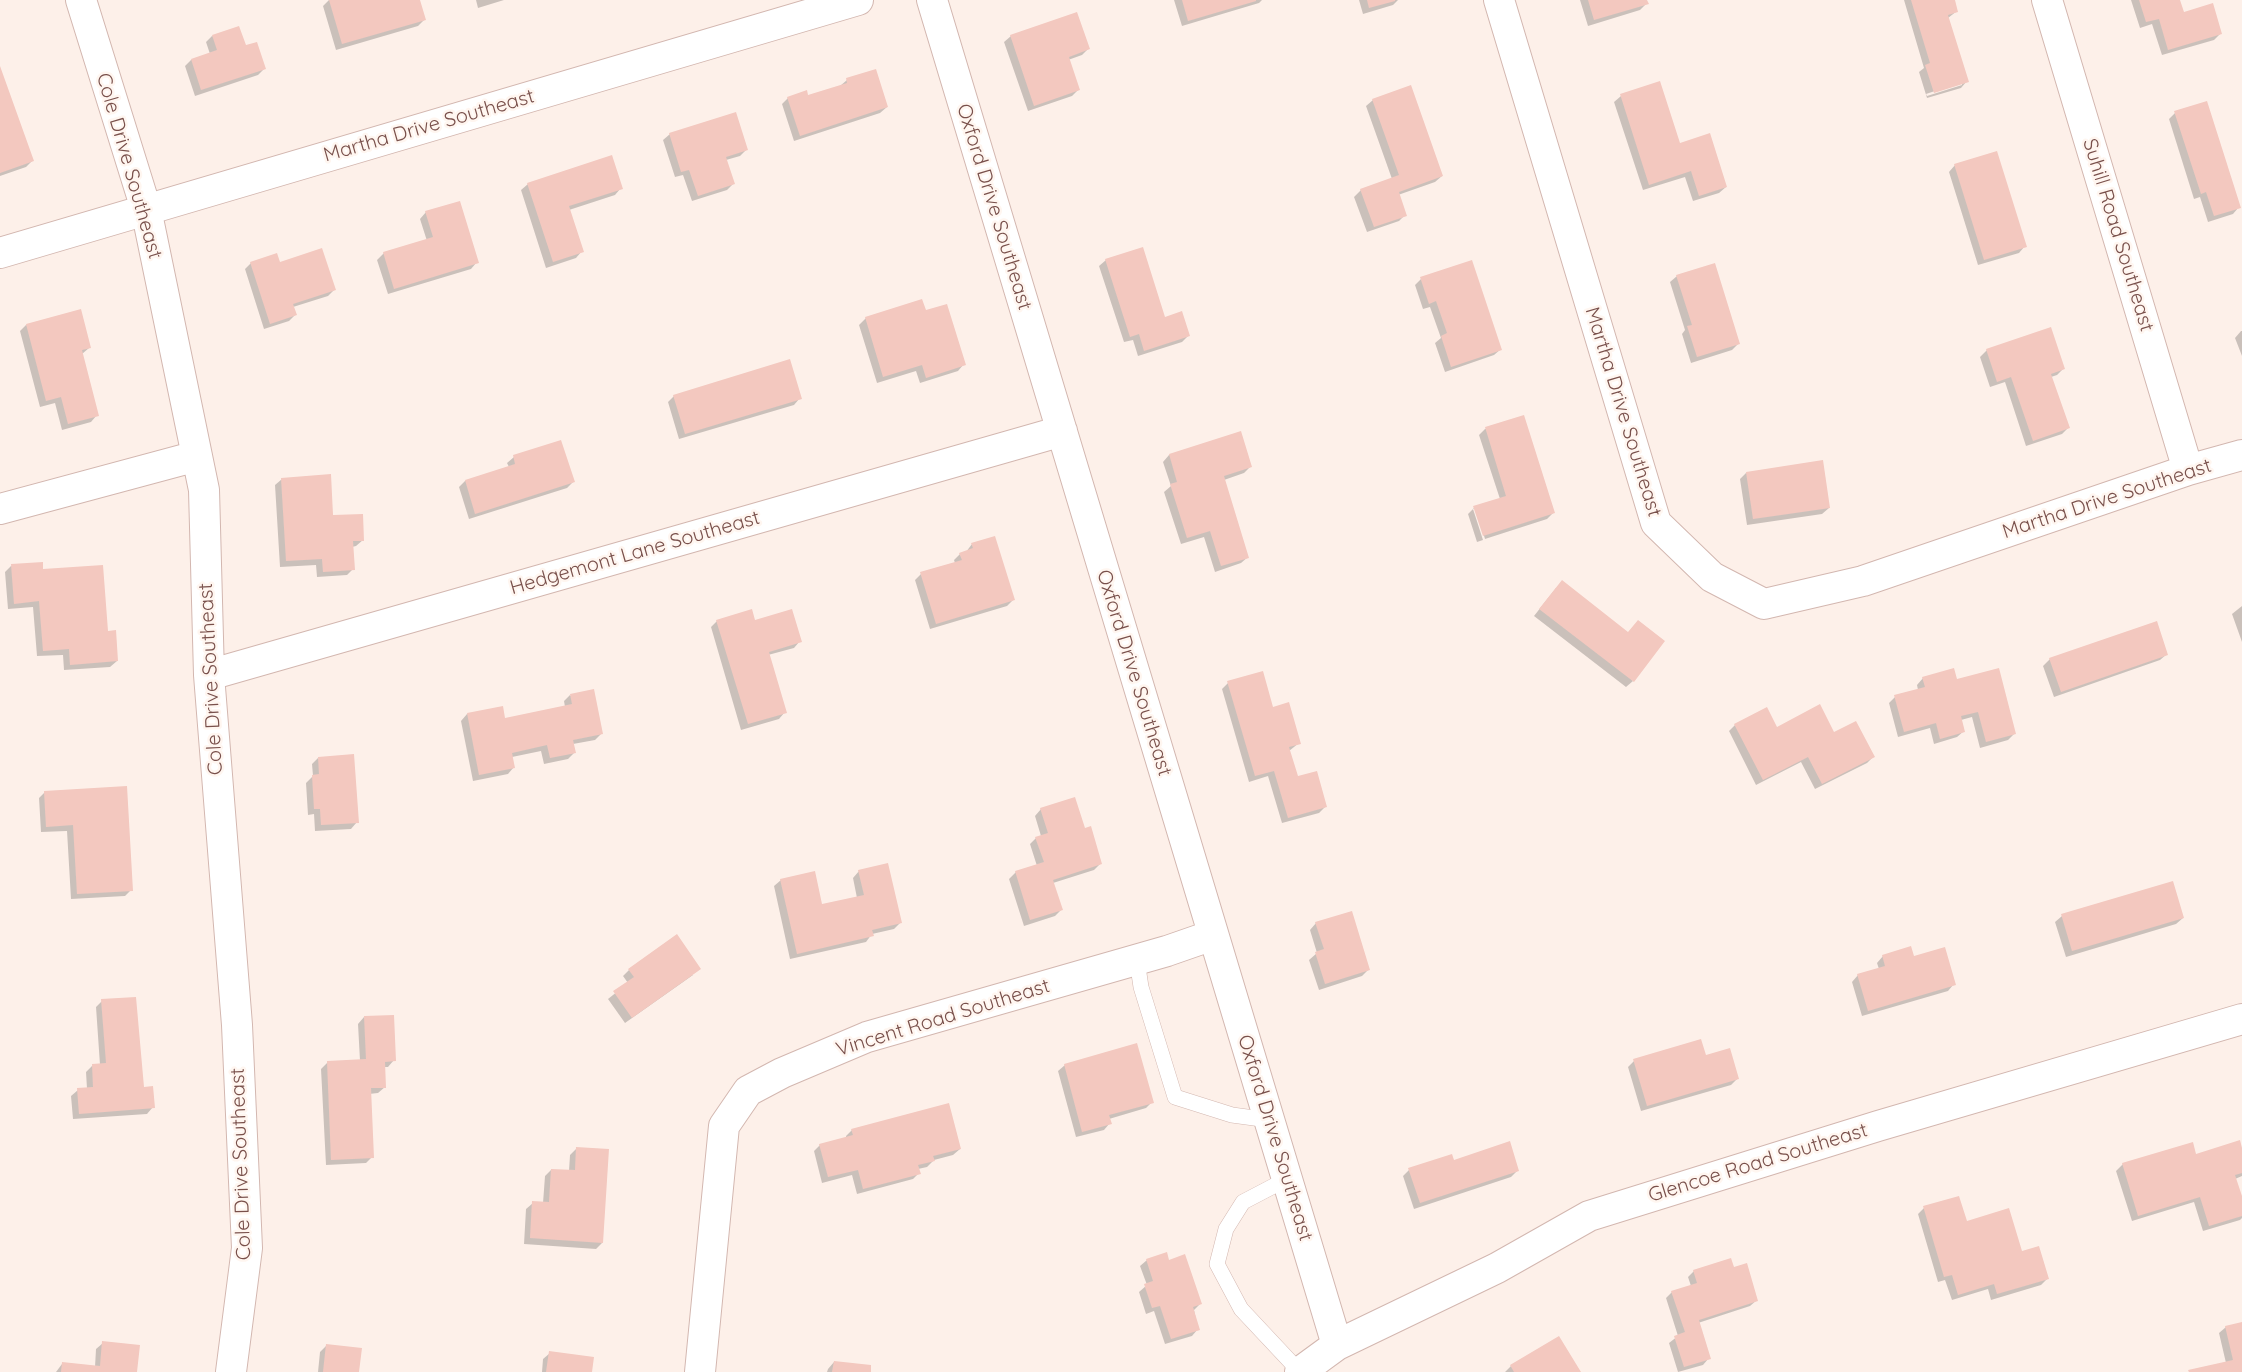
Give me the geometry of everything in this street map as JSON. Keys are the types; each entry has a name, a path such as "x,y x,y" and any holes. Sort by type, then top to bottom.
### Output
{"street":[{"name":"Cole Drive Southeast","path":"81,0 146,210 204,490 208,675 237,1025 247,1248 231,1372"},
{"name":"Martha Drive Southeast","path":"0,253 858,0"},
{"name":"Oxford Drive Southeast","path":"932,0 1337,1345"},
{"name":"Martha Drive Southeast","path":"1499,0 1656,523 1712,578 1764,604 1863,582 2188,470 2242,455"},
{"name":"Suhill Road Southeast","path":"2048,0 2188,470"},
{"name":"Hedgemont Lane Southeast","path":"208,675 1062,431"},
{"path":"0,509 197,456"},
{"name":"Vincent Road Southeast","path":"700,1372 724,1126 748,1090 867,1037 1137,960 1213,935"},
{"name":"Glencoe Road Southeast","path":"1300,1372 1337,1345 1497,1268 1589,1216 1890,1122 2242,1019"}],"lane":[{"path":"1137,960 1141,987 1175,1096 1232,1115 1269,1120"},
{"path":"1287,1179 1243,1202 1226,1229 1217,1264 1241,1309 1300,1372"}],"building":[{"path":"329,0 420,0 426,20 342,44"},
{"path":"1182,0 1256,0 1256,1 1188,21"},
{"path":"1367,0 1395,0 1395,1 1369,8"},
{"path":"1588,0 1647,0 1649,4 1594,20"},
{"path":"1911,0 1955,0 1958,12 1948,15 1969,82 1934,93 1925,65 1930,63"},
{"path":"2139,0 2180,0 2184,12 2213,3 2222,34 2168,50 2159,19 2146,22"},
{"path":"1077,12 1090,49 1069,57 1080,90 1034,106 1010,35"},
{"path":"239,26 246,45 257,42 266,69 201,90 191,59 217,50 212,35"},
{"path":"0,66 34,161 0,173"},
{"path":"876,69 888,107 800,136 787,97 807,90 808,95 847,83 846,78"},
{"path":"1660,81 1680,143 1710,133 1727,187 1699,196 1691,171 1649,185 1620,94"},
{"path":"1411,85 1443,176 1399,192 1407,216 1374,227 1360,189 1399,175 1372,99"},
{"path":"2207,101 2241,208 2214,216 2206,192 2201,194 2174,111"},
{"path":"736,112 748,150 726,157 735,184 698,196 689,170 681,172 669,133"},
{"path":"1997,151 2027,247 1984,260 1954,164"},
{"path":"612,155 623,189 569,206 584,252 553,262 527,183"},
{"path":"460,201 479,263 394,289 383,252 433,237 425,211"},
{"path":"1143,247 1165,317 1182,311 1190,336 1144,351 1139,334 1130,337 1105,259"},
{"path":"322,248 336,290 293,304 297,315 270,324 250,262 277,253 280,262"},
{"path":"1472,260 1502,350 1451,367 1441,336 1447,333 1436,301 1429,304 1420,277"},
{"path":"1715,263 1740,344 1697,357 1687,326 1692,325 1676,275"},
{"path":"922,299 926,310 947,304 966,365 926,378 922,365 883,377 865,317"},
{"path":"81,309 91,348 82,350 99,416 68,424 61,397 46,401 26,324"},
{"path":"2051,327 2065,369 2051,374 2070,428 2033,441 2011,377 1997,382 1986,349"},
{"path":"790,359 802,399 685,434 673,395"},
{"path":"1524,415 1555,513 1483,536 1473,506 1506,496 1485,427"},
{"path":"1241,431 1252,467 1224,476 1249,558 1221,566 1210,531 1187,538 1170,484 1177,482 1169,454"},
{"path":"561,440 575,482 475,514 465,480 515,464 513,455"},
{"path":"1823,460 1830,508 1753,519 1746,472"},
{"path":"331,474 333,515 363,514 364,541 353,541 355,570 323,572 322,559 286,561 281,478"},
{"path":"995,536 1015,600 936,624 920,572 962,560 959,553 973,548 971,543"},
{"path":"43,562 43,569 103,565 108,631 116,630 118,661 70,665 69,649 43,651 39,601 14,604 11,564"},
{"path":"1562,580 1628,632 1638,620 1665,641 1634,682 1539,609"},
{"path":"752,609 755,620 792,609 802,642 769,652 787,713 748,724 716,620"},
{"path":"2157,621 2168,655 2061,692 2049,658"},
{"path":"1954,668 1957,679 1999,668 2016,734 1986,742 1978,712 1961,716 1965,732 1940,739 1936,723 1904,732 1894,695 1925,687 1922,677"},
{"path":"1263,671 1273,707 1289,702 1301,744 1289,747 1298,776 1317,771 1327,807 1288,818 1274,771 1255,776 1227,681"},
{"path":"594,689 603,734 573,740 576,753 550,758 547,745 512,753 515,768 479,775 467,713 503,706 505,718 572,704 570,694"},
{"path":"1820,704 1834,732 1856,721 1875,757 1822,784 1808,757 1763,780 1734,724 1767,707 1777,727"},
{"path":"354,754 359,823 321,825 320,809 314,809 312,775 319,774 318,757"},
{"path":"127,786 133,891 77,894 73,825 46,827 44,791"},
{"path":"1075,797 1085,828 1091,826 1102,864 1053,880 1063,910 1030,920 1015,871 1044,862 1035,837 1048,833 1040,808"},
{"path":"888,863 902,923 872,930 874,936 797,954 780,879 815,871 822,904 864,895 858,870"},
{"path":"2173,881 2184,918 2072,951 2061,914"},
{"path":"1352,911 1370,970 1325,984 1315,952 1324,949 1315,922"},
{"path":"677,934 701,969 632,1018 613,991 634,977 628,969"},
{"path":"1911,946 1914,956 1945,947 1956,985 1868,1011 1857,974 1885,966 1882,955"},
{"path":"136,997 144,1087 153,1086 155,1108 79,1114 77,1088 93,1087 92,1064 106,1063 101,999"},
{"path":"394,1015 396,1061 385,1062 386,1088 371,1088 374,1158 331,1160 327,1061 366,1059 364,1016"},
{"path":"1701,1039 1706,1055 1730,1048 1739,1079 1647,1106 1633,1059"},
{"path":"1137,1043 1154,1103 1109,1115 1112,1124 1082,1132 1064,1064"},
{"path":"949,1103 961,1149 933,1156 935,1161 918,1165 921,1174 863,1189 858,1170 828,1177 819,1144 853,1135 851,1129"},
{"path":"2240,1140 2242,1173 2235,1175 2242,1196 2242,1216 2209,1226 2200,1197 2138,1216 2122,1163 2193,1142 2196,1154"},
{"path":"1510,1141 1519,1171 1420,1203 1408,1168 1452,1154 1454,1160"},
{"path":"576,1147 609,1149 603,1243 530,1238 532,1201 549,1202 551,1169 575,1170"},
{"path":"1959,1196 1967,1221 2009,1208 2022,1251 2039,1246 2049,1279 1997,1294 1994,1284 1958,1295 1952,1275 1944,1277 1923,1206"},
{"path":"1167,1252 1169,1260 1185,1254 1202,1304 1193,1307 1200,1330 1171,1339 1160,1306 1152,1308 1144,1284 1153,1281 1146,1259"},
{"path":"1731,1258 1734,1267 1747,1263 1758,1301 1699,1320 1711,1359 1684,1367 1674,1336 1685,1332 1671,1291 1697,1283 1693,1270"},
{"path":"2242,1322 2242,1372 2189,1372 2188,1370 2233,1360 2225,1326"},
{"path":"1559,1336 1581,1372 1514,1372 1510,1365"},
{"path":"102,1341 140,1345 137,1372 61,1372 62,1362 100,1366"},
{"path":"326,1344 362,1348 359,1372 323,1372"},
{"path":"549,1351 594,1357 592,1372 546,1372"},
{"path":"834,1361 871,1365 871,1372 832,1372"}]}
